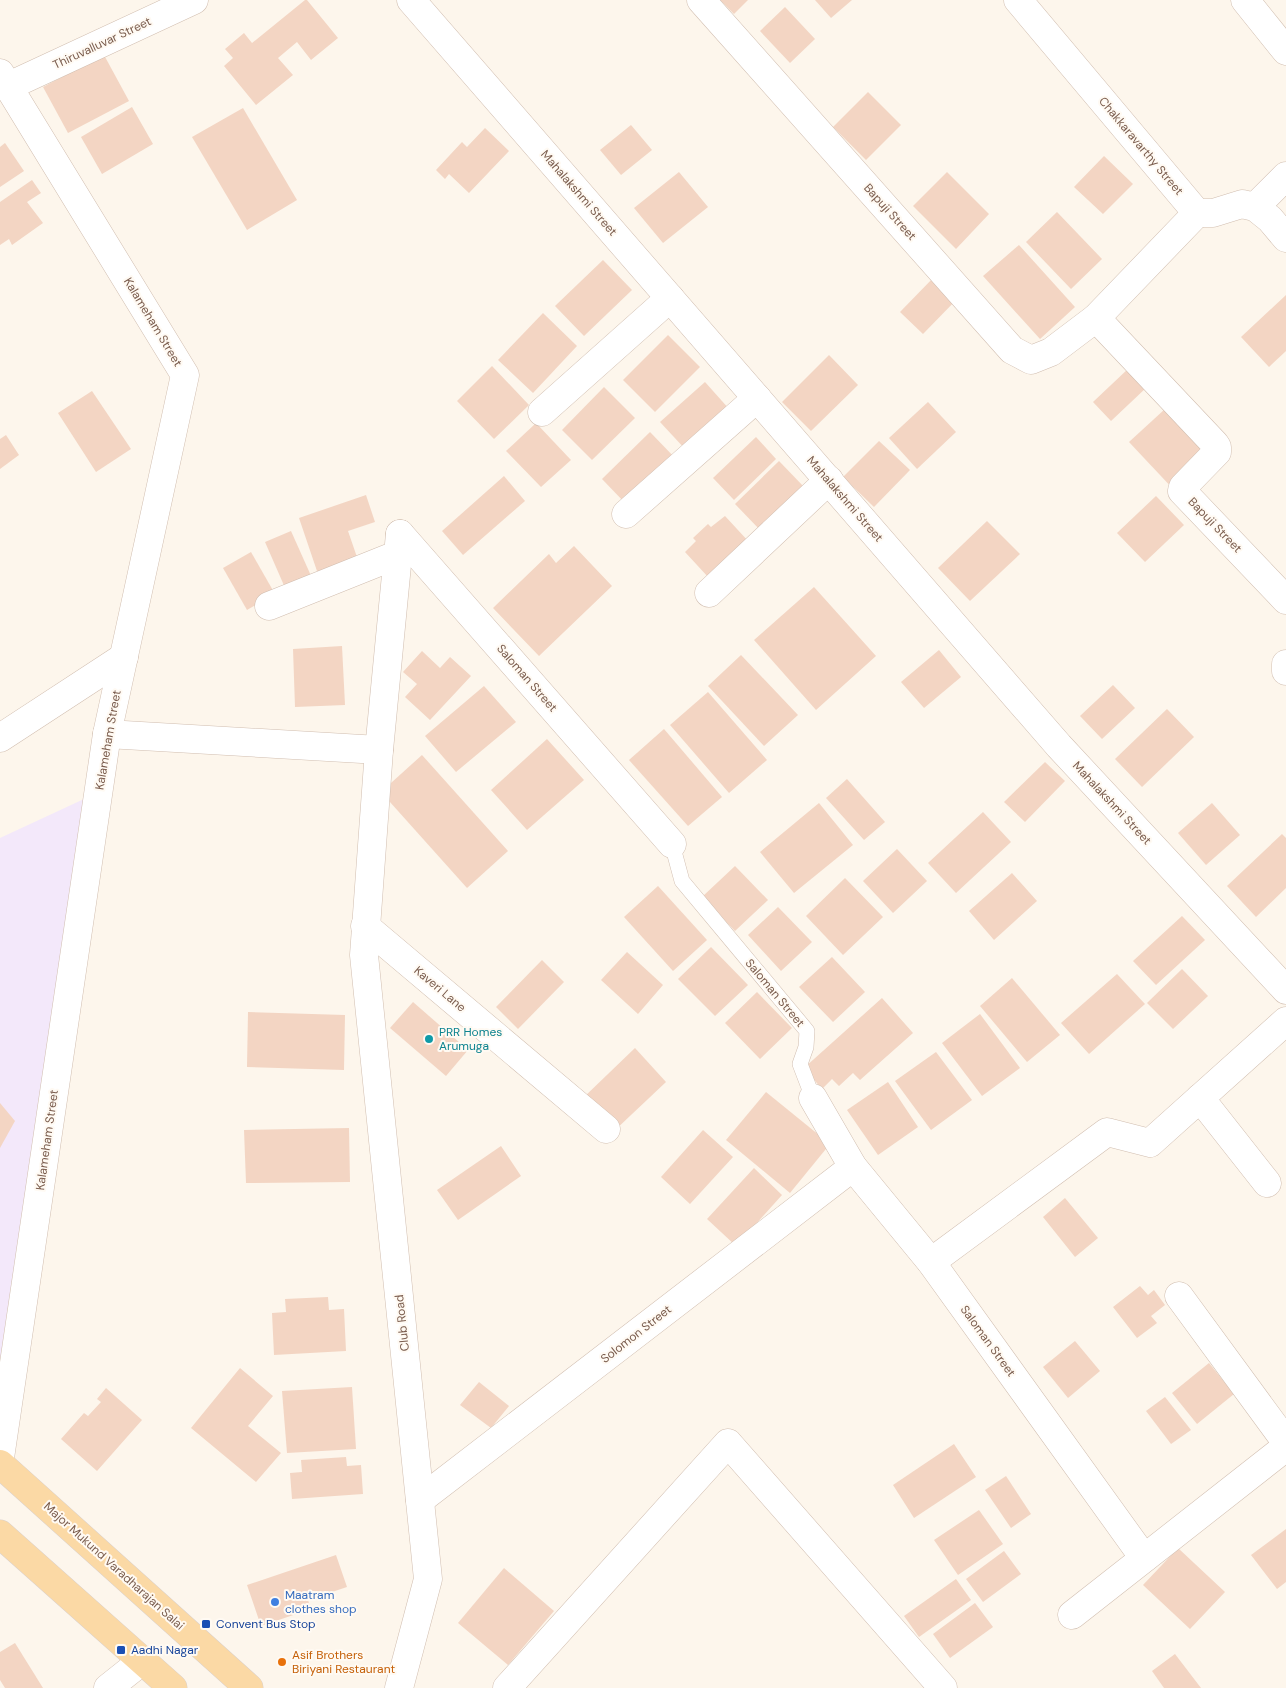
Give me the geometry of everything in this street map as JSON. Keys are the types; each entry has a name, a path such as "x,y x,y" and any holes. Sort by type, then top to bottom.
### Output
{"main road":[{"name":"Major Mukund Varadharajan Salai","path":"0,1464 249,1688"},
{"path":"0,1534 173,1688"}],"street":[{"name":"Thiruvalluvar Street","path":"5,80 194,0"},
{"name":"Mahalakshmi Street","path":"411,0 1060,746 1286,990"},
{"name":"Bapuji Street","path":"701,0 1012,350 1031,360 1051,352 1096,318 1197,213"},
{"name":"Chakkaravarthy Street","path":"1018,0 1197,213"},
{"path":"1245,0 1286,51"},
{"name":"Kalameham Street","path":"0,1458 107,734 186,375 5,80"},
{"path":"1255,207 1286,176"},
{"path":"1197,213 1213,213 1242,204 1255,207 1270,219 1286,238"},
{"path":"542,412 670,298"},
{"name":"Bapuji Street","path":"1096,318 1215,444 1217,452 1182,488 1182,491 1286,600"},
{"path":"626,514 757,398"},
{"path":"710,593 829,480"},
{"path":"269,606 399,544"},
{"name":"Club Road","path":"399,544 378,750 364,955 428,1579 399,1688"},
{"name":"Saloman Street","path":"399,544 672,844"},
{"path":"0,738 124,657"},
{"path":"1286,664 1286,670"},
{"path":"107,734 378,750"},
{"name":"Kaveri Lane","path":"365,926 606,1130"},
{"path":"930,1262 1107,1132 1150,1142 1286,1021"},
{"name":"Saloman Street","path":"813,1098 853,1167 930,1262 1144,1558"},
{"path":"1200,1098 1267,1183"},
{"name":"Solomon Street","path":"420,1500 853,1167"},
{"path":"1179,1296 1286,1442"},
{"path":"507,1688 728,1443 944,1688"},
{"path":"1072,1615 1286,1447"},
{"path":"108,1688 142,1661"}],"lane":[{"name":"Saloman Street","path":"672,844 682,882 807,1031 806,1047 800,1064 813,1098"}],"shaded area":[{"path":"84,799 0,1361 0,838"}],"building":[{"path":"307,0 338,38 311,60 297,42 278,58 293,75 256,105 224,66 233,58 225,49 244,33 252,43"},
{"path":"720,0 748,0 734,14"},
{"path":"815,0 852,0 831,18"},
{"path":"785,7 815,39 790,63 760,31"},
{"path":"104,55 129,101 68,133 43,87"},
{"path":"868,92 901,125 866,160 833,127"},
{"path":"132,107 153,144 102,174 81,137"},
{"path":"243,108 297,200 247,230 192,137"},
{"path":"631,125 652,150 621,175 600,150"},
{"path":"485,128 509,151 469,193 449,174 445,179 436,170 462,142 467,147"},
{"path":"5,143 24,171 0,187 0,147"},
{"path":"1104,156 1133,184 1103,214 1074,187"},
{"path":"679,172 708,207 663,243 634,208"},
{"path":"947,172 989,214 956,249 913,206"},
{"path":"32,180 41,193 27,202 43,223 12,245 9,239 0,245 0,202"},
{"path":"1057,212 1102,259 1071,289 1026,242"},
{"path":"1019,245 1075,307 1040,339 983,276"},
{"path":"603,260 632,290 584,336 555,306"},
{"path":"936,275 959,297 923,334 900,312"},
{"path":"1286,295 1286,351 1269,367 1241,337"},
{"path":"543,313 577,346 533,393 498,360"},
{"path":"668,335 700,367 655,412 623,380"},
{"path":"829,355 858,385 811,431 782,402"},
{"path":"492,366 529,405 494,439 457,401"},
{"path":"1129,368 1147,387 1111,421 1093,402"},
{"path":"705,382 730,410 686,450 660,422"},
{"path":"604,387 635,418 592,460 562,430"},
{"path":"92,391 131,449 96,472 58,413"},
{"path":"928,402 956,432 917,469 889,438"},
{"path":"1165,409 1211,457 1175,491 1129,442"},
{"path":"536,423 571,460 541,487 506,451"},
{"path":"650,432 676,459 627,505 602,479"},
{"path":"6,435 19,455 0,469 0,439"},
{"path":"756,437 776,459 734,500 713,478"},
{"path":"879,441 910,470 874,507 843,477"},
{"path":"779,461 805,488 761,531 735,504"},
{"path":"504,476 525,501 463,555 442,531"},
{"path":"366,495 375,522 348,531 358,560 318,574 299,518"},
{"path":"1156,496 1184,525 1145,562 1117,533"},
{"path":"725,516 749,542 709,578 685,552 696,541 693,538 708,524 711,527"},
{"path":"987,521 1020,554 970,601 938,568"},
{"path":"291,531 312,578 286,590 265,542"},
{"path":"574,546 612,586 539,656 493,608 549,554 556,563"},
{"path":"251,552 275,594 247,610 223,568"},
{"path":"814,587 876,656 816,710 754,640"},
{"path":"342,646 345,705 295,707 293,649"},
{"path":"939,650 961,677 924,708 901,682"},
{"path":"422,651 440,668 450,657 471,676 430,720 405,697 417,684 403,672"},
{"path":"741,655 798,715 764,746 708,686"},
{"path":"1113,685 1135,708 1102,739 1080,716"},
{"path":"484,686 516,722 456,772 425,736"},
{"path":"708,692 767,760 729,793 670,725"},
{"path":"1167,709 1194,737 1142,787 1115,759"},
{"path":"664,729 722,797 688,826 629,760"},
{"path":"547,739 584,780 527,830 491,790"},
{"path":"422,755 508,851 467,888 381,792"},
{"path":"1045,762 1065,781 1025,822 1004,802"},
{"path":"847,779 885,822 864,840 826,798"},
{"path":"819,803 853,845 794,893 760,852"},
{"path":"1212,803 1240,835 1206,865 1178,833"},
{"path":"983,812 1011,842 956,893 928,863"},
{"path":"1282,834 1286,838 1286,888 1256,917 1227,886"},
{"path":"897,849 927,881 893,913 863,881"},
{"path":"735,866 768,900 735,931 702,897"},
{"path":"1012,873 1037,901 994,940 969,911"},
{"path":"845,878 883,917 843,955 806,916"},
{"path":"658,886 707,940 673,971 624,917"},
{"path":"778,907 812,942 781,971 748,935"},
{"path":"1182,916 1205,940 1156,985 1133,961"},
{"path":"711,947 748,985 715,1016 678,979"},
{"path":"627,952 663,985 638,1014 601,980"},
{"path":"832,957 865,992 833,1022 799,987"},
{"path":"542,960 564,982 518,1029 496,1007"},
{"path":"1182,969 1208,996 1173,1029 1147,1003"},
{"path":"1117,974 1145,1004 1089,1054 1061,1023"},
{"path":"1012,978 1060,1035 1027,1062 980,1006"},
{"path":"757,992 792,1028 760,1059 725,1023"},
{"path":"882,998 913,1033 860,1080 853,1073 839,1086 832,1079 822,1089 804,1068"},
{"name":"PRR Homes Arumuga","path":"413,1002 468,1050 446,1076 390,1028"},
{"path":"248,1012 345,1015 344,1070 247,1067"},
{"path":"980,1014 1020,1068 982,1096 942,1043"},
{"path":"635,1048 666,1082 613,1132 582,1099"},
{"path":"936,1052 972,1100 931,1130 895,1081"},
{"path":"888,1082 918,1127 878,1155 847,1110"},
{"path":"766,1092 830,1144 790,1193 726,1140"},
{"path":"0,1103 15,1121 0,1148"},
{"path":"349,1128 350,1182 246,1183 244,1130"},
{"path":"703,1130 733,1157 690,1204 661,1177"},
{"path":"501,1146 521,1176 458,1220 437,1190"},
{"path":"754,1168 782,1195 736,1246 707,1219"},
{"path":"1065,1198 1098,1238 1075,1257 1043,1217"},
{"path":"1140,1286 1148,1295 1154,1290 1165,1305 1151,1316 1157,1323 1137,1338 1113,1307"},
{"path":"328,1297 329,1310 344,1309 346,1351 274,1355 272,1313 286,1312 285,1299"},
{"path":"1075,1341 1100,1371 1068,1398 1043,1367"},
{"path":"1209,1363 1234,1394 1197,1424 1172,1393"},
{"path":"240,1368 273,1396 248,1426 281,1453 256,1482 191,1428"},
{"path":"479,1382 509,1406 491,1428 460,1405"},
{"path":"352,1387 356,1449 287,1453 282,1391"},
{"path":"106,1388 142,1420 97,1471 61,1439 84,1413 88,1416 101,1402 97,1399"},
{"path":"1165,1397 1191,1430 1171,1444 1146,1411"},
{"path":"954,1444 976,1477 914,1518 893,1485"},
{"path":"346,1457 347,1466 361,1465 363,1494 292,1499 290,1473 302,1472 301,1460"},
{"path":"1006,1476 1031,1514 1011,1528 985,1490"},
{"path":"979,1510 1003,1544 958,1575 934,1540"},
{"path":"1286,1529 1286,1582 1277,1589 1251,1555"},
{"path":"1178,1548 1225,1592 1190,1629 1143,1585"},
{"path":"1004,1551 1021,1574 983,1602 966,1579"},
{"path":"336,1555 347,1587 308,1600 311,1609 261,1626 247,1585"},
{"path":"504,1568 554,1611 508,1665 458,1623"},
{"path":"956,1579 971,1600 919,1637 904,1616"},
{"path":"975,1603 993,1627 950,1658 933,1634"},
{"path":"15,1643 43,1688 5,1688 0,1680 0,1652"},
{"path":"1175,1654 1201,1688 1164,1688 1152,1671"}],"place":[{"name":"PRR Homes Arumuga","path":"429,1039"},
{"name":"Maatram clothes shop","path":"275,1602"},
{"name":"Convent Bus Stop","path":"206,1624"},
{"name":"Aadhi Nagar","path":"121,1650"},
{"name":"Asif Brothers Biriyani Restaurant","path":"282,1662"}]}
